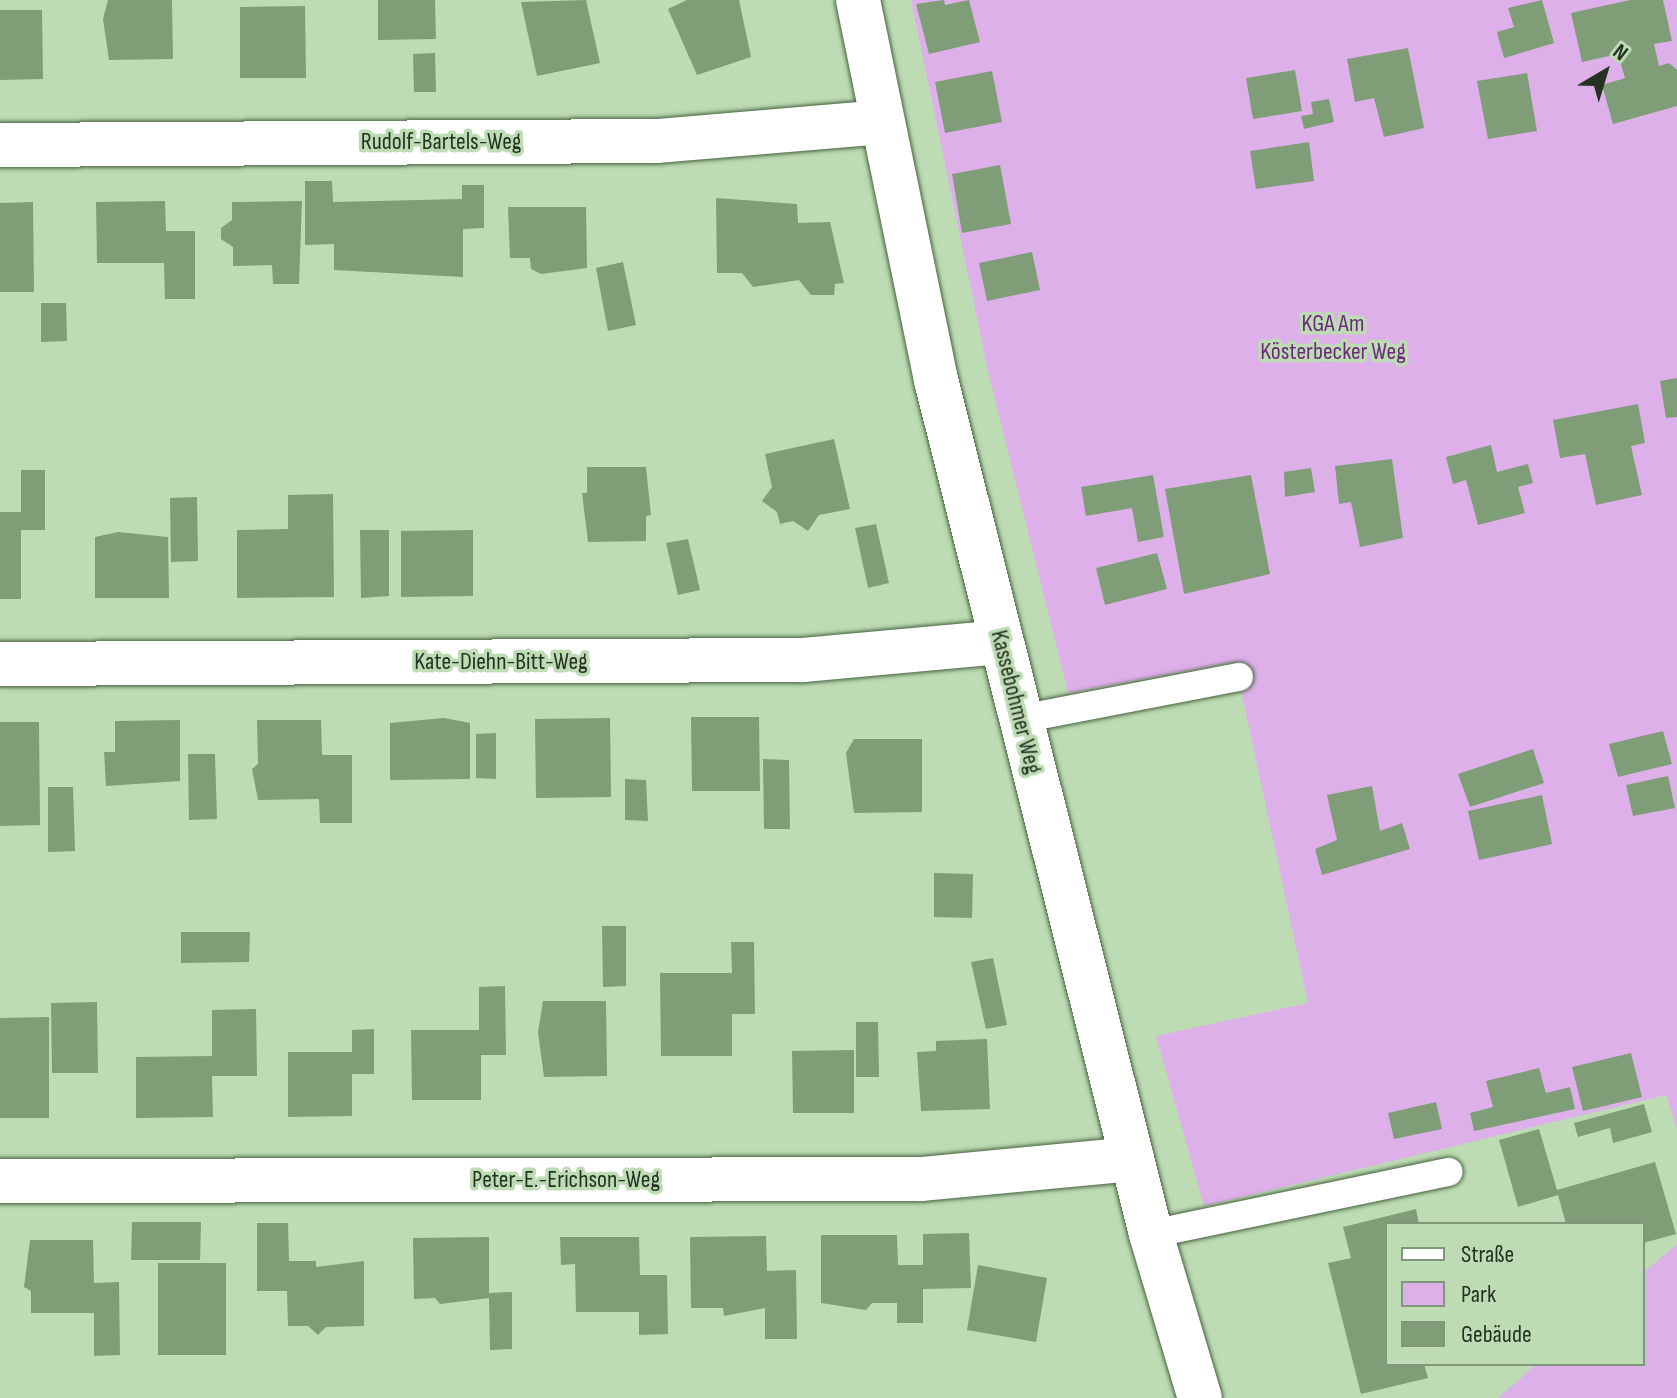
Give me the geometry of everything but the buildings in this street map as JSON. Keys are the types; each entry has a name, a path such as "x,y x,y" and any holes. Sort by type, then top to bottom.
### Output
{"street":[{"name":"Kassebohmer Weg","path":"858,0 882,122 1000,642 1151,1234 1200,1398"},
{"name":"Rudolf-Bartels-Weg","path":"0,145 657,141 882,122"},
{"name":"Kate-Diehn-Bitt-Weg","path":"0,664 803,660 1000,642"},
{"name":"Peter-E.-Erichson-Weg","path":"0,1181 921,1179 1132,1159"}],"lane":[{"path":"1020,719 1239,677"},
{"path":"1151,1234 1449,1172"}],"green space":[{"name":"KGA Am Kösterbecker Weg","path":"911,0 1677,0 1677,1129 1666,1095 1204,1206 1156,1036 1308,1003 1235,662 1068,693 988,371"},
{"path":"1677,1244 1677,1398 1498,1398 1535,1366 1645,1366 1645,1271"}]}
